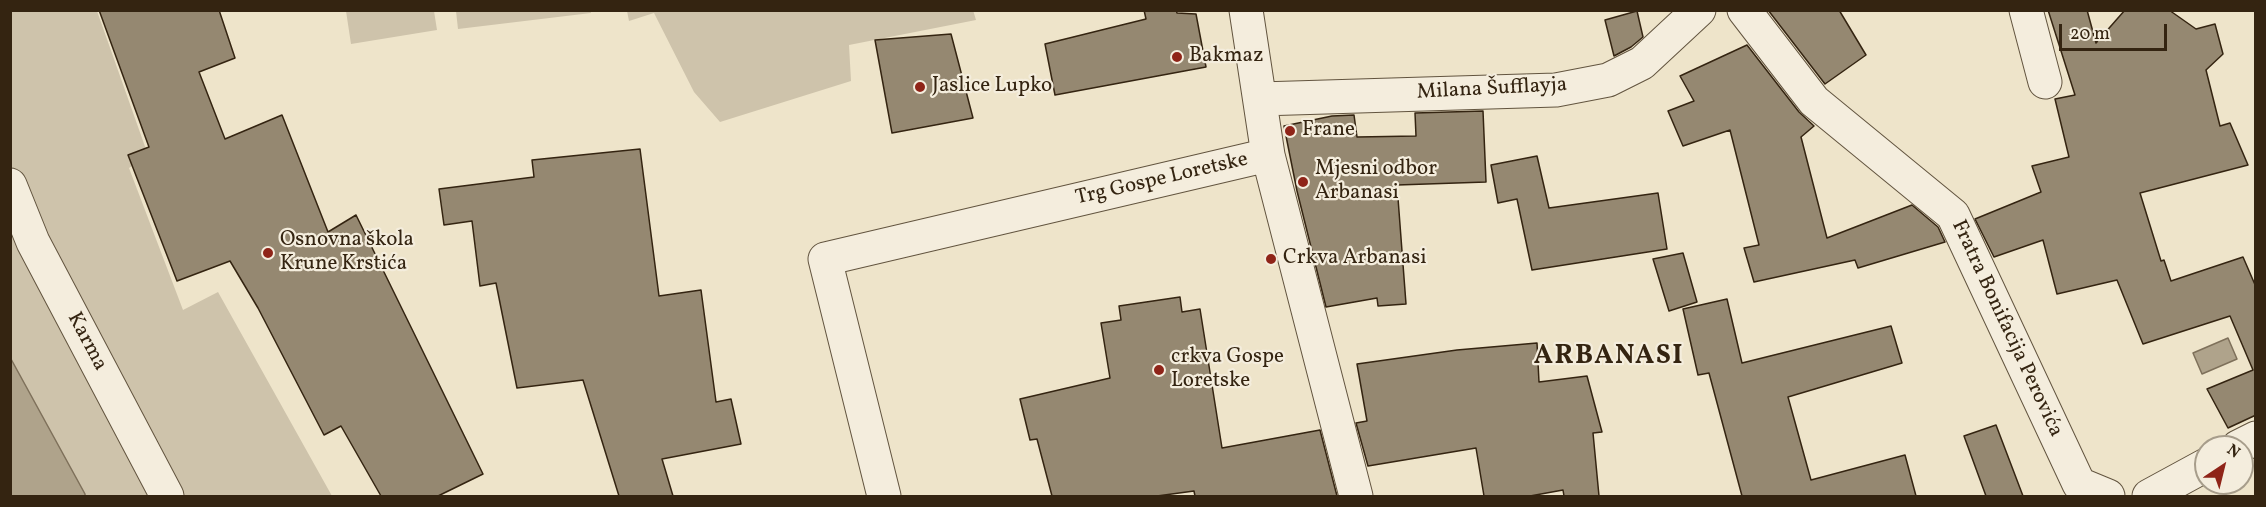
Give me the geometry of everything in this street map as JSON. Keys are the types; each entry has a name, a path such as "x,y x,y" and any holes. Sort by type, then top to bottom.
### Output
{"street":[{"path":"1246,10 1268,155"},
{"name":"Milana Šufflayja","path":"1260,99 1556,90 1608,80 1642,63 1699,10"},
{"name":"Fratra Bonifacija Perovića","path":"1744,10 1814,101 1953,214 2079,484 2108,496"},
{"path":"2026,10 2045,82"},
{"name":"Trg Gospe Loretske","path":"884,496 825,259 1268,155 1356,496"},
{"name":"Karma","path":"10,185 33,242 167,496"},
{"path":"2149,496 2194,472"}],"shaded area":[{"path":"590,10 591,13 458,29 456,11"},
{"path":"973,10 976,20 849,45 851,81 720,122 694,92 654,13 629,21 627,11"},
{"path":"10,11 97,11 148,155 129,168 183,310 218,292 332,496 85,496 11,359"},
{"path":"346,11 434,11 437,30 351,44"},
{"path":"2228,338 2237,359 2202,374 2193,353"},
{"path":"11,359 85,494 85,496 11,496"}],"building":[{"name":"Osnovna škola Krune Krstića","path":"99,10 219,10 235,58 199,72 225,139 282,115 328,232 356,215 483,474 438,496 381,496 341,426 324,435 258,308 230,261 177,281 128,155 149,147"},
{"path":"1144,10 1176,10 1177,13 1196,14 1206,67 1055,95 1045,44 1146,19"},
{"path":"1768,10 1839,10 1866,55 1825,84"},
{"path":"2048,10 2087,10 2096,43 2125,10 2169,10 2196,29 2215,24 2223,54 2206,70 2220,126 2230,123 2248,165 2140,193 2161,261 2164,260 2171,281 2243,257 2256,287 2256,415 2228,428 2207,389 2253,370 2230,316 2143,344 2117,280 2057,294 2043,240 1994,257 1975,219 2041,192 2032,166 2069,157 2055,99 2075,95"},
{"path":"1637,11 1643,37 1614,56 1605,20"},
{"path":"951,34 973,118 892,133 875,40"},
{"path":"1747,45 1799,112 1814,126 1801,137 1827,238 1912,205 1938,227 1945,242 1858,268 1855,260 1754,282 1744,248 1759,245 1730,130 1683,146 1668,111 1694,101 1680,76"},
{"path":"1483,111 1486,182 1397,185 1406,304 1378,306 1377,298 1326,307 1297,191 1284,126 1332,116 1354,115 1357,137 1416,136 1415,113"},
{"path":"640,149 659,296 701,290 716,402 731,399 741,444 662,459 673,496 619,496 583,380 517,388 496,283 480,286 472,221 444,225 439,189 534,177 532,160"},
{"path":"1537,156 1549,208 1658,193 1667,249 1532,270 1517,199 1498,203 1491,165"},
{"path":"1683,253 1697,302 1669,311 1653,259"},
{"path":"1180,297 1182,312 1200,309 1222,448 1320,430 1337,496 1195,496 1194,491 1157,496 1052,496 1037,439 1030,440 1020,399 1110,378 1101,323 1121,320 1119,306"},
{"path":"1727,299 1742,363 1891,326 1902,363 1788,397 1811,480 1905,455 1916,496 1742,496 1709,373 1698,375 1683,309"},
{"path":"1537,343 1539,382 1587,376 1602,432 1593,433 1599,496 1564,496 1563,490 1530,496 1484,496 1476,448 1368,466 1356,423 1367,421 1357,364 1457,350"},
{"path":"1996,425 2023,496 1986,496 1964,436"}],"place":[{"name":"Bakmaz","path":"1177,57"},
{"name":"Jaslice Lupko","path":"920,87"},
{"name":"Frane","path":"1290,131"},
{"name":"Mjesni odbor Arbanasi","path":"1303,182"},
{"name":"Osnovna škola Krune Krstića","path":"268,253"},
{"name":"Crkva Arbanasi","path":"1271,259"},
{"name":"crkva Gospe Loretske","path":"1159,370"}],"district":[{"name":"ARBANASI","path":"1609,358"}]}
